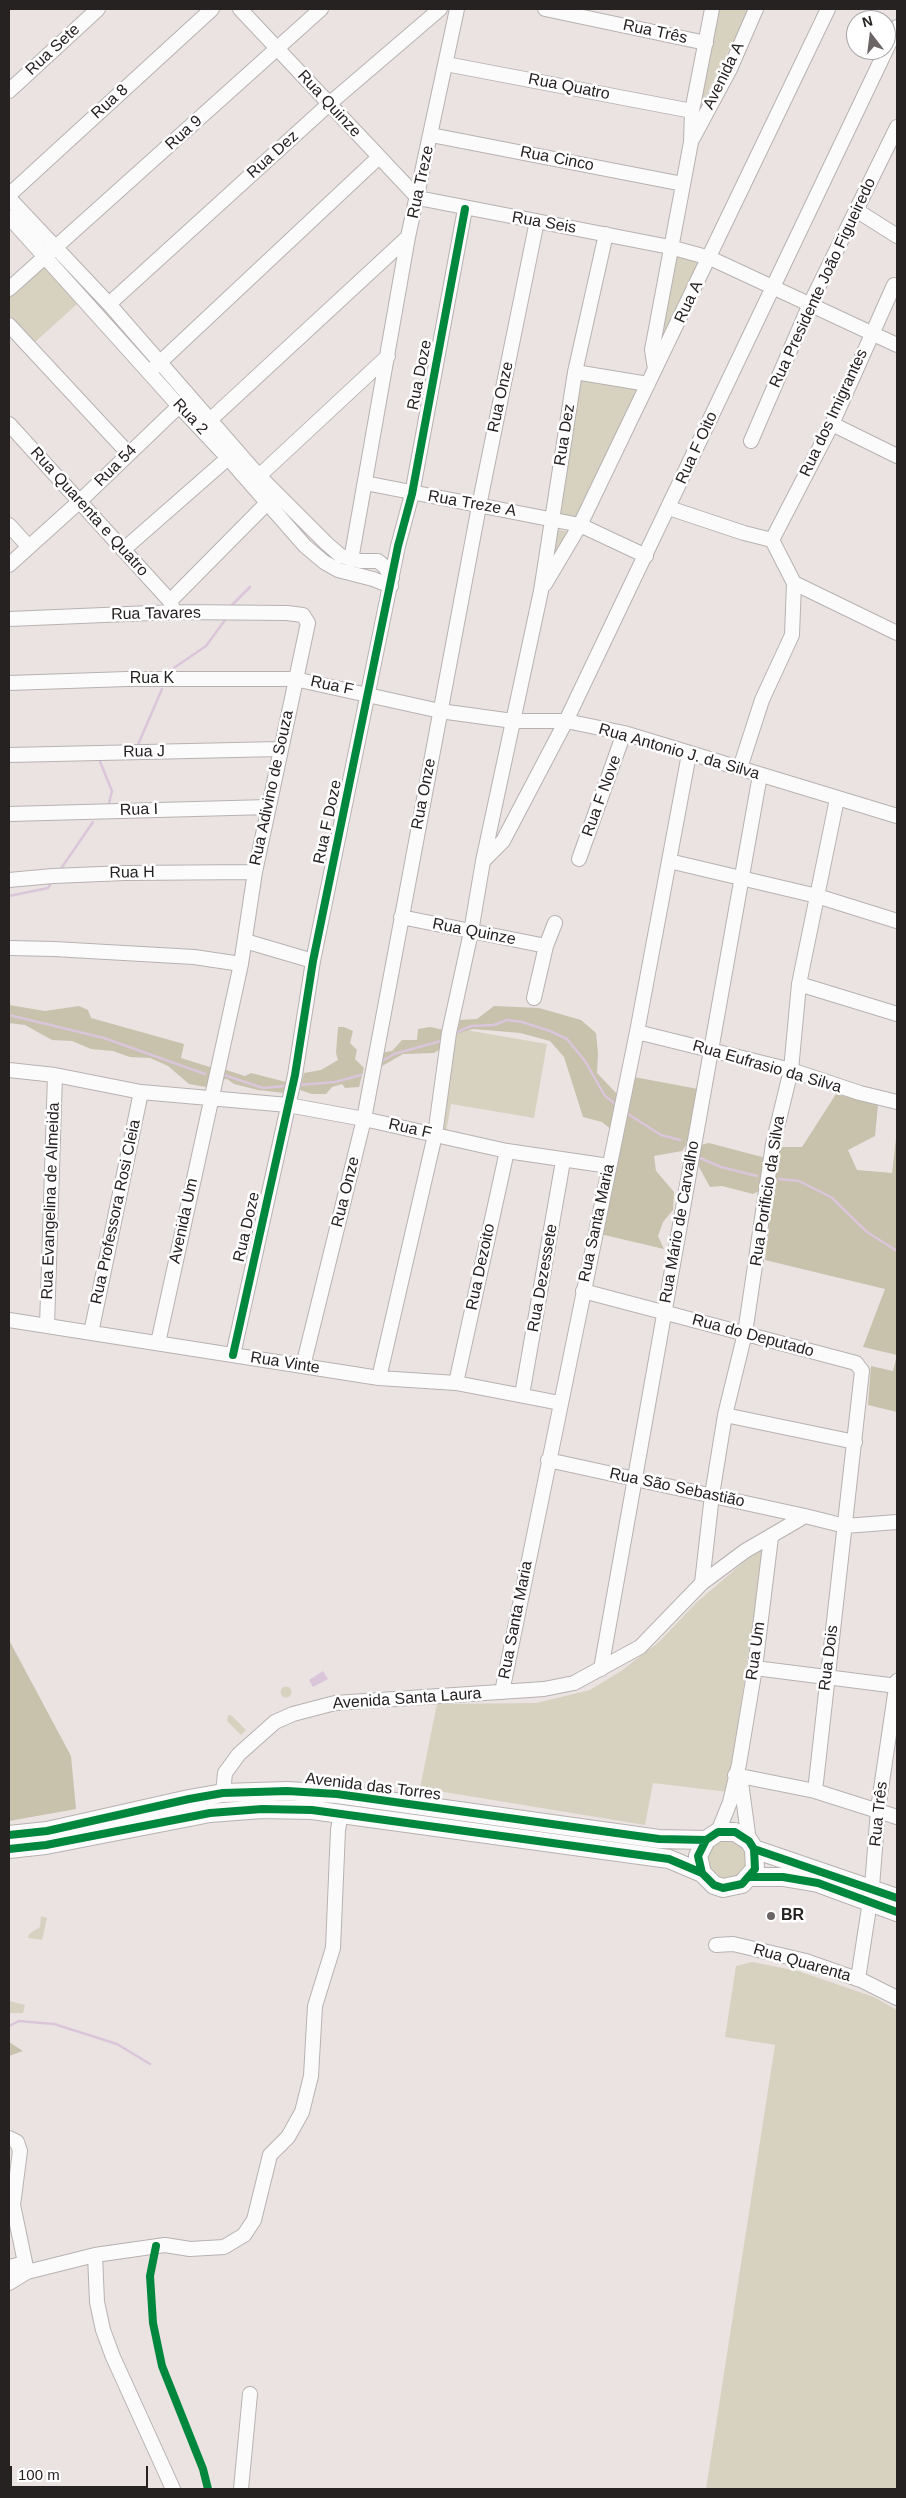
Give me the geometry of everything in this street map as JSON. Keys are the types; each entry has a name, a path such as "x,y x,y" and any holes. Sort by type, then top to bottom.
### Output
{"main road":[{"name":"Avenida das Torres","path":"9,1835 47,1831 153,1806 223,1793 287,1791 337,1794 659,1839 712,1836 735,1832 752,1845 871,1894 897,1912"},
{"name":"Avenida das Torres","path":"9,1849 46,1845 210,1813 272,1809 312,1810 669,1859 702,1873 714,1885 723,1888 733,1888 750,1878 795,1878 897,1898"},
{"path":"702,1873 698,1856 712,1836"},
{"path":"750,1878 755,1869 752,1845"}],"street":[{"name":"Rua Sete","path":"9,91 98,9"},
{"name":"Rua 8","path":"9,197 212,9"},
{"name":"Rua Quinze","path":"240,9 418,198"},
{"name":"Rua 9","path":"9,289 321,9"},
{"name":"Rua Dez","path":"109,304 329,104 440,9"},
{"name":"Rua Treze","path":"351,560 408,237 418,198 457,9"},
{"name":"Rua Três","path":"545,9 706,43"},
{"path":"655,369 652,350 691,142 692,111 712,9"},
{"name":"Avenida A","path":"691,142 730,69 756,9"},
{"name":"Rua A","path":"541,591 580,525 710,258 828,9"},
{"name":"Rua F Oito","path":"483,861 503,841 566,721 897,27"},
{"name":"Rua Quatro","path":"446,64 692,111"},
{"name":"Rua Presidente João Figueiredo","path":"751,441 810,304 856,210 892,151 897,127"},
{"name":"Rua Cinco","path":"431,135 683,184"},
{"path":"150,373 379,157"},
{"name":"Rua 2","path":"9,197 50,254 178,406 228,458 341,556 351,560 378,561 385,567 392,582"},
{"name":"Rua Seis","path":"418,198 465,209 670,247 710,258 897,345"},
{"name":"Rua Doze","path":"398,546 412,494 465,209"},
{"path":"856,210 897,236"},
{"name":"Rua 2","path":"9,218 109,304 259,476 305,546 324,562 338,570 392,582"},
{"name":"Rua Onze","path":"302,1366 364,1119 479,506 537,221"},
{"name":"Rua Dez","path":"541,591 575,372 606,234"},
{"path":"210,420 408,237"},
{"name":"Rua dos Imigrantes","path":"772,540 832,424 894,286"},
{"path":"9,325 128,453"},
{"path":"259,476 388,356"},
{"path":"575,372 648,384"},
{"name":"Rua 54","path":"9,565 81,500 178,406"},
{"name":"Rua Quarenta e Quatro","path":"9,424 81,500 172,607"},
{"path":"832,424 897,456"},
{"path":"123,550 228,458"},
{"name":"Rua Treze A","path":"365,483 412,494 551,518 580,525 646,556"},
{"path":"172,607 273,499"},
{"path":"669,508 744,533 772,540 794,584 792,635 762,700 740,768"},
{"path":"9,526 28,546"},
{"name":"Rua 2","path":"368,561 384,555 398,546"},
{"name":"Rua F Doze","path":"288,1105 314,961 398,546"},
{"path":"794,584 897,633"},
{"path":"380,1378 434,1135 449,1033 471,932 483,861 541,591"},
{"name":"Rua Tavares","path":"9,618 172,607 303,615"},
{"name":"Rua Adivino de Souza","path":"241,964 255,872 308,623 303,615"},
{"name":"Rua K","path":"9,683 127,679 296,679"},
{"name":"Rua F","path":"296,679 369,694"},
{"name":"Rua Antonio J. da Silva","path":"369,694 440,711 513,721 566,721 624,733 897,816"},
{"name":"Rua F Nove","path":"579,859 624,733"},
{"name":"Rua J","path":"9,755 280,749"},
{"name":"Rua Santa Maria","path":"502,1692 637,1032 689,754"},
{"name":"Rua Mário de Carvalho","path":"601,1669 760,774"},
{"name":"Rua Porificio da Silva","path":"702,1583 712,1495 725,1415 745,1333 773,1144 790,1070 800,984 837,799"},
{"name":"Rua I","path":"9,814 269,806"},
{"path":"669,861 817,896 897,921"},
{"name":"Rua H","path":"9,880 116,873 255,872"},
{"name":"Rua Quinze","path":"401,917 546,946"},
{"path":"534,998 546,946 555,923"},
{"path":"245,941 314,961"},
{"path":"9,948 194,957 241,964"},
{"name":"Avenida Um","path":"158,1343 241,964"},
{"path":"800,984 897,1014"},
{"name":"Rua Eufrasio da Silva","path":"637,1032 790,1070 860,1094 897,1102"},
{"name":"Rua F","path":"9,1070 55,1075 141,1092 288,1105 364,1119 507,1151 563,1161 609,1166"},
{"name":"Rua Evangelina de Almeida","path":"47,1326 55,1075"},
{"name":"Rua Professora Rosi Cleia","path":"91,1332 141,1092"},
{"name":"Rua Doze","path":"233,1355 288,1105"},
{"name":"Rua Dezoito","path":"456,1383 507,1151"},
{"name":"Rua Dezessete","path":"522,1395 563,1161"},
{"name":"Rua do Deputado","path":"583,1291 856,1364 862,1371"},
{"name":"Rua Vinte","path":"9,1320 380,1378 456,1383 560,1403"},
{"name":"Rua Dois","path":"814,1790 846,1526 862,1371"},
{"path":"725,1415 855,1442"},
{"name":"Rua São Sebastião","path":"548,1460 805,1516"},
{"path":"805,1516 846,1526 897,1522"},
{"name":"Avenida Santa Laura","path":"223,1793 225,1774 239,1754 275,1722 293,1714 335,1703 544,1689 574,1683 640,1647 702,1583 745,1550 771,1537 805,1516"},
{"name":"Rua Um","path":"712,1836 730,1802 738,1772 755,1668 771,1537"},
{"path":"755,1668 897,1685"},
{"name":"Rua Três","path":"858,1979 871,1894 878,1809 897,1685"},
{"path":"738,1772 814,1790 878,1809 897,1817"},
{"name":"Rua Um","path":"738,1772 752,1845"},
{"path":"9,2267 26,2268 95,2255 165,2245 190,2249 224,2247 244,2235 254,2220 270,2155 288,2137 302,2112 310,2076 315,2006 322,1976 333,1948 338,1830 341,1813"},
{"name":"Rua Quarenta","path":"716,1945 733,1944 806,1960 858,1979 897,1998"},
{"path":"9,2138 17,2142 20,2151 13,2205 26,2268"},
{"path":"95,2255 96,2302 103,2330 113,2357 173,2489"},
{"path":"9,2283 26,2268"},
{"path":"241,2489 250,2394"}],"shaded area":[{"path":"715,9 750,9 695,117"},
{"path":"674,252 705,261 656,356"},
{"path":"43,266 77,304 33,344 9,318 9,296"},
{"path":"579,378 641,388 578,520 556,515"},
{"path":"554,529 574,533 543,585"},
{"path":"9,1005 45,1011 79,1006 88,1010 91,1018 184,1044 181,1058 213,1068 206,1087 189,1084 168,1066 150,1058 130,1057 113,1051 91,1049 72,1041 52,1040 25,1025 9,1023"},
{"path":"494,1006 539,1008 581,1020 596,1033 597,1073 618,1095 612,1130 602,1122 583,1117 564,1057 550,1041 520,1033 473,1029 457,1034 460,1020 477,1019"},
{"path":"338,1027 344,1027 353,1031 350,1043 357,1050 355,1059 364,1068 359,1087 345,1088 342,1084 332,1087 326,1094 312,1094 300,1090 304,1073 321,1070 338,1060 336,1053"},
{"path":"430,1027 444,1030 442,1048 434,1053 403,1054 377,1069 379,1053 392,1051 402,1040 417,1040 418,1029"},
{"path":"466,1030 547,1044 534,1118 451,1104 446,1133 442,1133 454,1036"},
{"path":"220,1068 245,1076 251,1073 286,1082 284,1093 258,1090 234,1084 227,1079 218,1080"},
{"path":"634,1077 698,1089 689,1141 682,1151 654,1156 656,1171 674,1192 673,1210 663,1222 658,1236 664,1249 600,1234"},
{"path":"836,1094 878,1105 875,1136 848,1150 857,1170 892,1173 897,1130 897,1355 863,1347 885,1289 765,1260 779,1147 802,1147"},
{"path":"709,1143 766,1158 761,1190 753,1194 722,1186 710,1187 699,1167 700,1145"},
{"path":"897,1355 897,1412 868,1405 871,1366 893,1371"},
{"path":"764,1548 728,1792 653,1783 645,1825 420,1788 437,1704 536,1703 590,1690 621,1671 659,1642 697,1602 745,1561"},
{"path":"9,1640 71,1756 76,1809 9,1821"},
{"path":"323,1671 328,1679 313,1687 309,1680"},
{"path":"286,1686 292,1692 286,1698 280,1692"},
{"path":"228,1715 232,1716 246,1730 241,1735 227,1721"},
{"path":"727,1838 742,1844 748,1859 742,1874 727,1880 712,1874 706,1859 712,1844"},
{"path":"41,1916 47,1918 42,1940 28,1938 29,1934 40,1927"},
{"path":"752,1962 798,1971 874,1997 897,2010 897,2489 706,2489 775,2045 725,2037 736,1966"},
{"path":"9,2001 25,2005 23,2013 9,2013"},
{"path":"9,2042 23,2051 9,2056"}],"waterway":[{"path":"230,607 250,587"},
{"path":"165,674 206,646 225,620"},
{"path":"137,747 162,689"},
{"path":"99,759 112,791 108,807"},
{"path":"60,870 93,822"},
{"path":"9,896 48,888 51,883"},
{"path":"9,1015 104,1038 205,1074"},
{"path":"453,1034 471,1026 494,1025 507,1020 522,1022 550,1031 567,1039 585,1061 605,1096 618,1106"},
{"path":"379,1063 394,1054 441,1041"},
{"path":"224,1075 263,1088 285,1086"},
{"path":"298,1085 335,1082 361,1075"},
{"path":"628,1114 661,1135 680,1140"},
{"path":"700,1158 721,1167 757,1176"},
{"path":"779,1179 799,1181 831,1197 867,1232 897,1251"},
{"path":"9,2026 19,2021 54,2024 117,2044 150,2064"}],"cycle path":[{"path":"233,1355 295,1075 313,961 398,546 412,494 465,209"},
{"path":"9,1835 47,1831 223,1793 287,1791 337,1794 659,1839 706,1840"},
{"path":"9,1849 46,1845 210,1813 262,1809 312,1810 669,1859 702,1873"},
{"path":"754,1849 755,1869 742,1884 723,1888 714,1885 702,1873 698,1856 706,1840 718,1832 735,1832 749,1841 754,1849 897,1898"},
{"path":"750,1877 783,1877 818,1883 897,1912"},
{"path":"156,2246 150,2276 153,2323 162,2366 203,2469 208,2489"}],"place":[{"name":"BR","path":"771,1916"}]}
